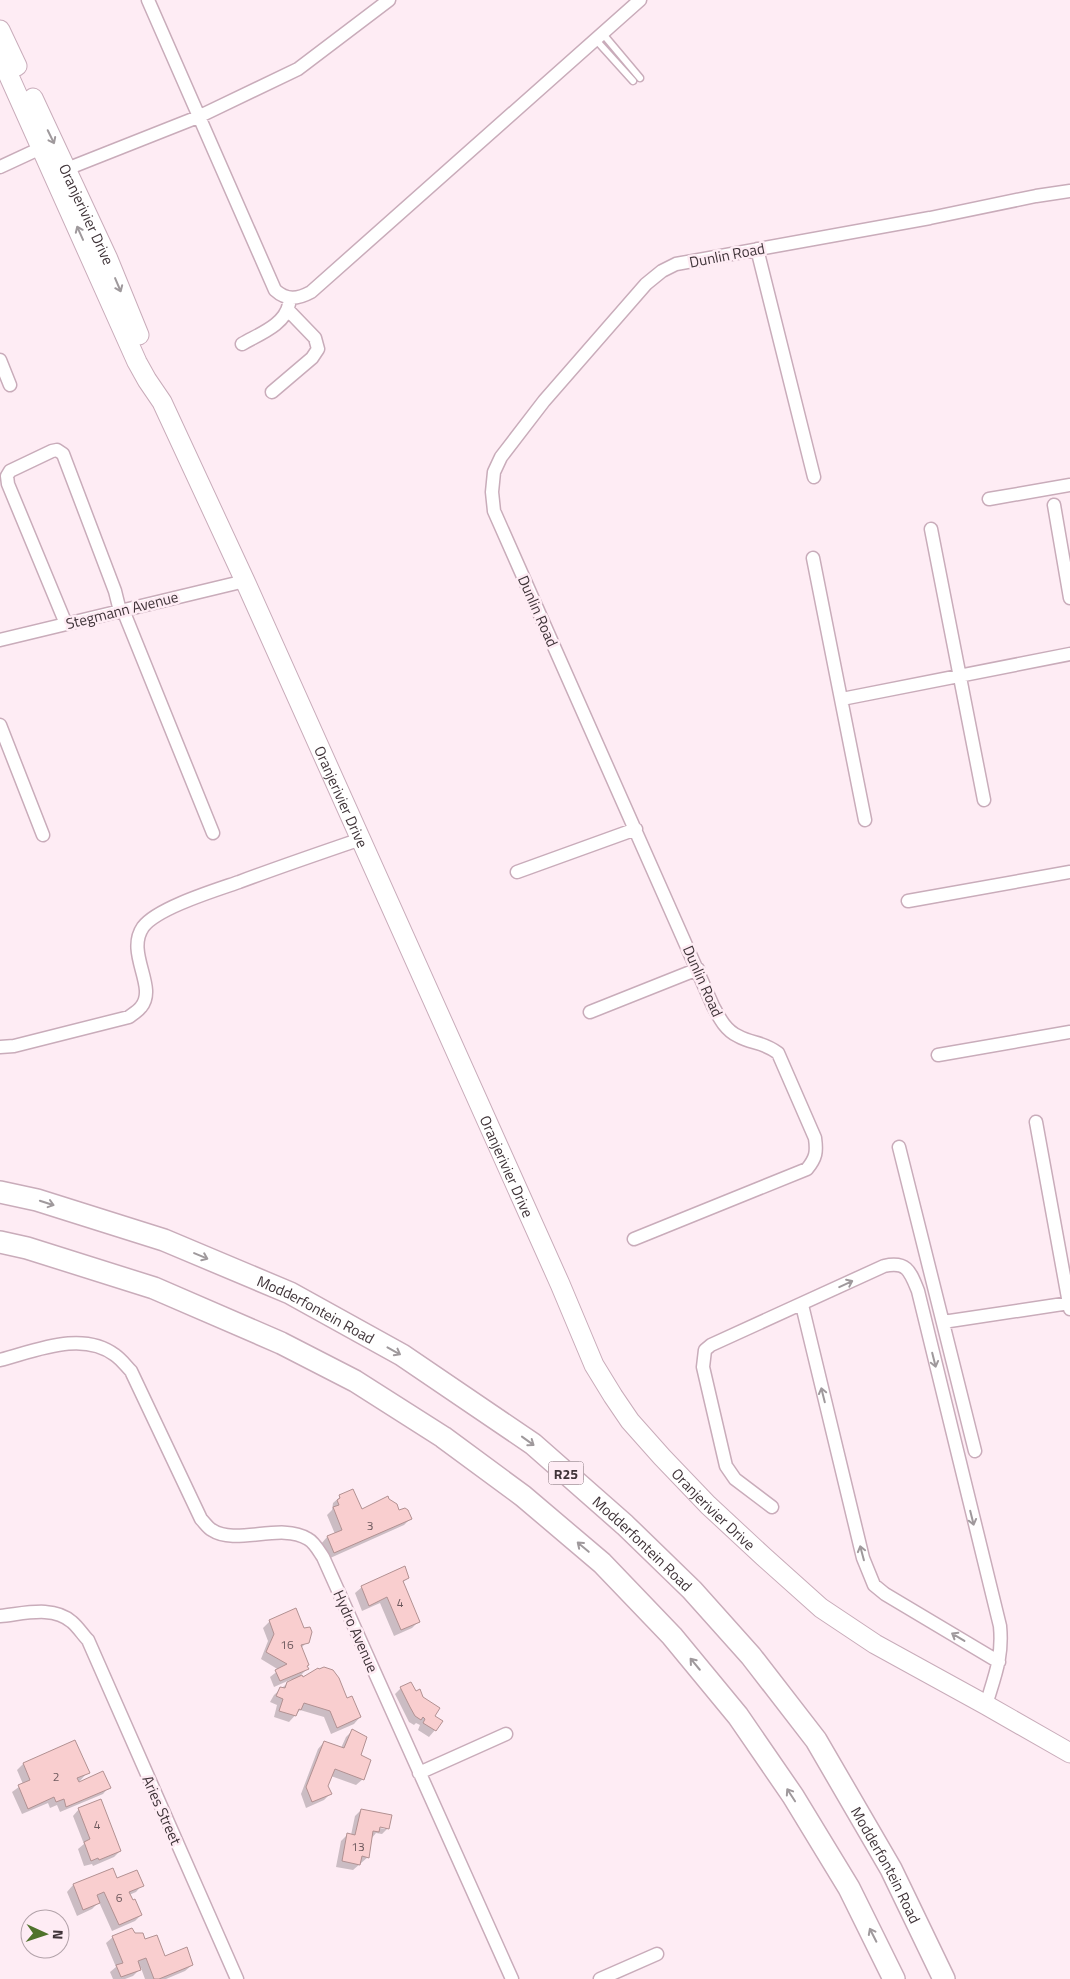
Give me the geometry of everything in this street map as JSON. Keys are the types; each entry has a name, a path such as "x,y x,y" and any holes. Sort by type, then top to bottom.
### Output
{"main road":[{"name":"Modderfontein Road","path":"0,1192 37,1200 164,1240 290,1293 402,1355 533,1444 625,1525 692,1590 751,1656 816,1740 891,1868 944,1979"},
{"path":"0,1242 27,1248 154,1288 281,1343 355,1381 379,1396 443,1437 522,1496 602,1563 672,1636 738,1716 793,1796 849,1888 894,1979"}],"street":[{"path":"148,0 275,290 289,304 315,338 318,350 312,358 272,392"},
{"path":"60,171 198,116 298,69 389,0"},
{"path":"242,344 278,323 289,304 311,292 640,0"},
{"name":"Oranjerivier Drive","path":"0,30 60,171 137,362 162,402 245,581 560,1284 594,1365 630,1421 662,1457 708,1505 821,1608 875,1644 986,1704 1070,1753"},
{"name":"Oranjerivier Drive","path":"0,56 42,148 60,171"},
{"path":"0,167 42,148"},
{"name":"Dunlin Road","path":"634,1239 807,1169 815,1159 814,1138 778,1053 768,1046 737,1036 723,1025 713,1006 494,511 492,492 494,472 501,457 544,401 646,284 662,271 676,264 1070,191"},
{"path":"757,249 814,477"},
{"path":"0,360 10,385"},
{"path":"66,624 8,484 7,476 10,471 57,450 63,454 121,611 213,832"},
{"path":"989,499 1070,485"},
{"path":"1054,505 1070,598"},
{"path":"931,529 984,800"},
{"path":"813,558 865,820"},
{"name":"Stegmann Avenue","path":"0,640 245,581"},
{"path":"842,699 1070,654"},
{"path":"0,725 43,835"},
{"path":"517,872 636,829"},
{"path":"0,1047 14,1046 129,1017 142,1006 146,992 138,960 137,944 143,927 154,916 221,888 360,839"},
{"path":"908,901 1070,872"},
{"path":"590,1012 698,969"},
{"path":"938,1055 1070,1032"},
{"path":"943,1322 1070,1305 1036,1122"},
{"path":"900,1147 975,1451"},
{"path":"772,1507 735,1479 726,1466 703,1368 705,1350 711,1345 884,1266 895,1264 904,1266 912,1274 918,1291 1000,1626 1002,1645 1000,1662 986,1704"},
{"path":"802,1305 863,1558 874,1585 885,1594 1000,1662"},
{"name":"Hydro Avenue","path":"0,1360 69,1343 93,1344 115,1354 132,1371 201,1520 213,1531 228,1535 277,1532 294,1533 310,1539 323,1557 512,1979"},
{"name":"Aries Street","path":"0,1616 35,1612 53,1613 72,1621 88,1640 237,1979"},
{"path":"419,1773 506,1734"},
{"path":"600,1979 657,1954"}],"lane":[{"path":"599,37 640,78"},
{"path":"599,37 633,81"}],"building":[{"path":"353,1489 362,1509 388,1496 389,1499 397,1504 399,1510 405,1508 408,1510 412,1519 334,1553 327,1536 342,1530 333,1507 339,1505 337,1500 340,1498 339,1495"},
{"path":"405,1566 409,1578 403,1581 420,1622 401,1630 387,1597 369,1606 361,1586"},
{"path":"296,1608 304,1628 310,1627 312,1632 309,1643 301,1645 309,1669 280,1681 275,1670 287,1664 266,1652 274,1634 269,1620"},
{"path":"324,1667 333,1670 339,1678 347,1698 352,1696 361,1717 337,1728 330,1711 304,1703 296,1716 279,1711 283,1699 276,1696 280,1687 285,1688 287,1682"},
{"path":"411,1682 416,1691 420,1689 423,1697 440,1708 435,1716 443,1721 436,1731 423,1723 425,1719 423,1717 421,1720 415,1716 410,1707 400,1687"},
{"path":"352,1729 367,1737 361,1755 371,1760 364,1780 335,1769 328,1786 332,1794 312,1802 306,1787 324,1741 344,1748"},
{"path":"75,1740 90,1773 77,1778 79,1782 103,1771 111,1788 66,1807 64,1799 56,1802 54,1797 28,1809 18,1785 30,1780 23,1763"},
{"path":"101,1799 121,1851 99,1860 98,1858 91,1861 84,1842 90,1839 78,1808"},
{"path":"361,1809 392,1815 389,1829 380,1827 379,1832 373,1831 369,1858 362,1856 360,1865 342,1861 347,1833 355,1835"},
{"path":"113,1868 117,1878 137,1870 144,1886 129,1892 133,1900 135,1899 142,1915 119,1925 104,1892 97,1895 100,1903 83,1910 73,1884"},
{"path":"132,1928 135,1933 143,1933 145,1939 157,1935 165,1956 187,1947 193,1965 159,1979 154,1979 146,1958 138,1961 141,1970 121,1977 116,1965 123,1963 112,1936"}]}
